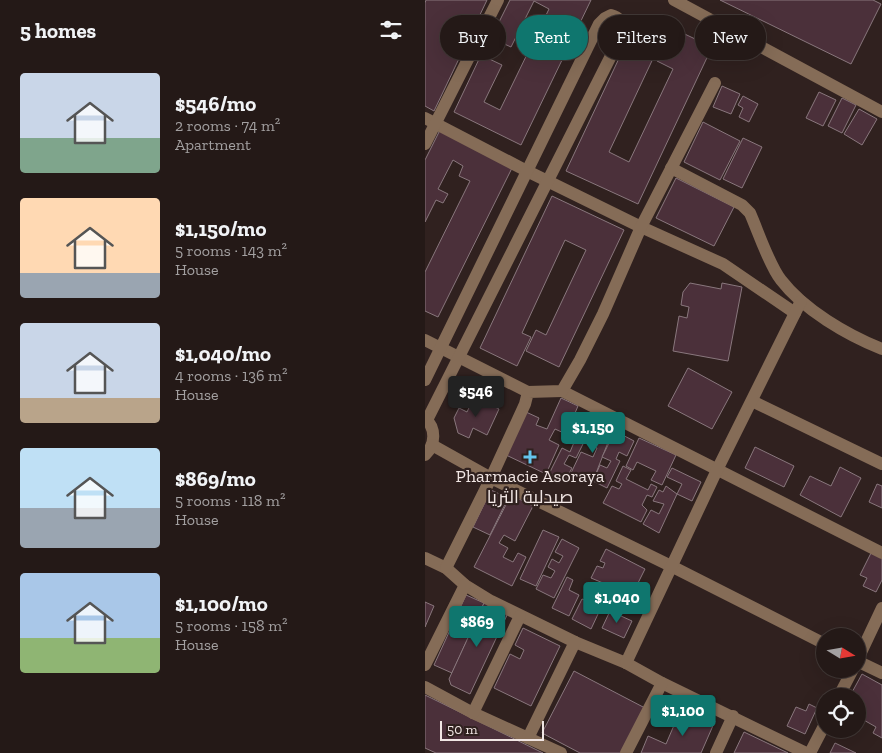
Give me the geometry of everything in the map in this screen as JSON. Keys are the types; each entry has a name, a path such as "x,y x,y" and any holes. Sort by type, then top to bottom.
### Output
{"street":[{"path":"425,144 430,120 498,0"},
{"path":"675,0 882,112"},
{"path":"425,380 599,24 611,15 618,16 622,22 621,36 426,419 433,431 429,450 491,478 673,567 816,639"},
{"path":"562,391 603,314 641,227 715,83"},
{"path":"430,120 527,171 641,227 723,264 795,313"},
{"path":"671,168 742,205 750,213 780,279 801,301 821,316 866,343 882,349"},
{"path":"626,663 673,567 717,470 801,301"},
{"path":"425,340 528,392 562,391 882,554"},
{"path":"445,568 491,478 525,404 528,392"},
{"path":"752,401 882,464"},
{"path":"425,558 445,568 465,586 520,616 626,663 806,753"},
{"path":"425,665 465,586"},
{"path":"866,642 882,608"},
{"path":"473,713 520,616"},
{"path":"528,738 575,642"},
{"path":"866,665 882,673"},
{"path":"626,753 662,682"},
{"path":"425,687 473,713 561,753"},
{"path":"715,753 733,716"},
{"path":"810,753 818,738"}],"building":[{"path":"426,0 487,0 480,15 440,15 440,60 458,60 434,111 425,106"},
{"path":"510,0 591,0 584,15 546,15 549,9 534,1 527,15 516,15 516,37 511,47 506,45 506,15 502,15"},
{"path":"720,0 873,0 881,4 851,64 766,22 766,15 751,15"},
{"path":"685,34 695,39 695,60 706,60 638,204 566,171 618,60 652,60 609,152 629,162 673,69 657,60 685,60"},
{"path":"479,60 492,60 502,65 484,102 500,110 524,60 562,60 521,145 454,112"},
{"path":"722,86 740,94 731,114 713,107"},
{"path":"819,92 836,100 823,126 806,118"},
{"path":"743,96 758,104 749,122 739,117 743,108 738,105"},
{"path":"842,98 856,105 842,133 828,126"},
{"path":"859,109 877,119 862,145 844,134"},
{"path":"703,122 740,141 720,180 684,162"},
{"path":"440,130 513,166 438,317 425,311 425,272 470,181 459,176 463,166 453,160 438,189 448,194 443,203 436,200 425,222 425,160"},
{"path":"743,138 762,147 742,188 723,179"},
{"path":"676,178 734,207 714,246 656,218"},
{"path":"552,196 624,230 559,367 526,351 536,330 546,335 586,250 565,240 522,333 531,337 517,366 480,348"},
{"path":"690,283 721,289 722,283 742,287 728,361 673,351 679,316 687,318 689,307 681,305 683,292"},
{"path":"688,368 732,392 712,429 668,406"},
{"path":"474,397 499,409 487,435 473,428 469,438 458,433 454,418 459,408 467,412"},
{"path":"561,398 578,406 566,434 555,429 549,440 559,445 546,474 506,455 526,412 539,418 536,425 547,429"},
{"path":"596,424 612,432 593,481 571,473 581,452 593,457 597,448 587,443"},
{"path":"615,431 634,441 627,456 619,452 616,459 620,461 607,488 593,481 600,465 607,468 611,461 602,457"},
{"path":"639,438 676,455 662,485 651,480 656,471 637,462 633,470 626,466"},
{"path":"575,440 583,444 576,458 569,455 564,464 572,468 565,481 549,474 562,448 570,452"},
{"path":"755,447 794,466 784,487 745,468"},
{"path":"623,466 631,470 626,479 648,490 651,484 657,487 652,497 647,495 642,505 647,510 641,522 603,503 612,486 619,489 622,484 616,481"},
{"path":"840,467 861,478 841,517 800,495 810,476 831,486"},
{"path":"672,468 701,482 692,501 677,494 682,484 667,477"},
{"path":"877,484 882,486 882,508 869,502"},
{"path":"666,486 677,494 659,533 643,524 651,510 659,514 664,504 653,501 659,490 663,492"},
{"path":"491,490 508,498 490,535 473,527"},
{"path":"511,495 533,506 515,541 504,535 499,543 508,548 503,557 513,562 518,553 526,557 512,586 474,567"},
{"path":"543,530 559,537 536,586 520,579"},
{"path":"562,539 579,548 554,598 536,589 543,575 551,578 555,571 548,567 552,559 559,563 563,556 555,552"},
{"path":"606,549 645,569 627,605 599,591 603,583 591,578 597,566 603,568 605,563 600,561"},
{"path":"871,553 882,558 882,580 876,592 863,586 867,578 860,575"},
{"path":"567,577 573,580 569,590 579,595 569,616 552,608"},
{"path":"595,591 606,597 591,629 572,619 582,599 590,602"},
{"path":"466,595 484,603 452,673 434,665"},
{"path":"425,602 434,606 425,627"},
{"path":"484,603 508,613 470,694 451,685 449,679"},
{"path":"610,611 632,621 624,638 602,628"},
{"path":"523,628 560,646 531,706 494,688 510,654 520,659 524,650 515,645"},
{"path":"574,671 645,708 621,753 580,753 542,733"},
{"path":"866,676 882,685 882,738 873,733 876,727 866,721 866,688 854,688 860,678 866,678"},
{"path":"425,695 543,753 436,753 425,748"},
{"path":"809,704 816,708 805,734 787,726 796,707 806,711"},
{"path":"693,711 715,721 701,753 641,753 648,736 666,744 675,723 686,727"},
{"path":"744,732 788,753 734,753"},
{"path":"835,743 856,753 830,753"}],"place":[{"name":"Pharmacie Asoraya صيدلية الثريا","path":"530,457"}]}
